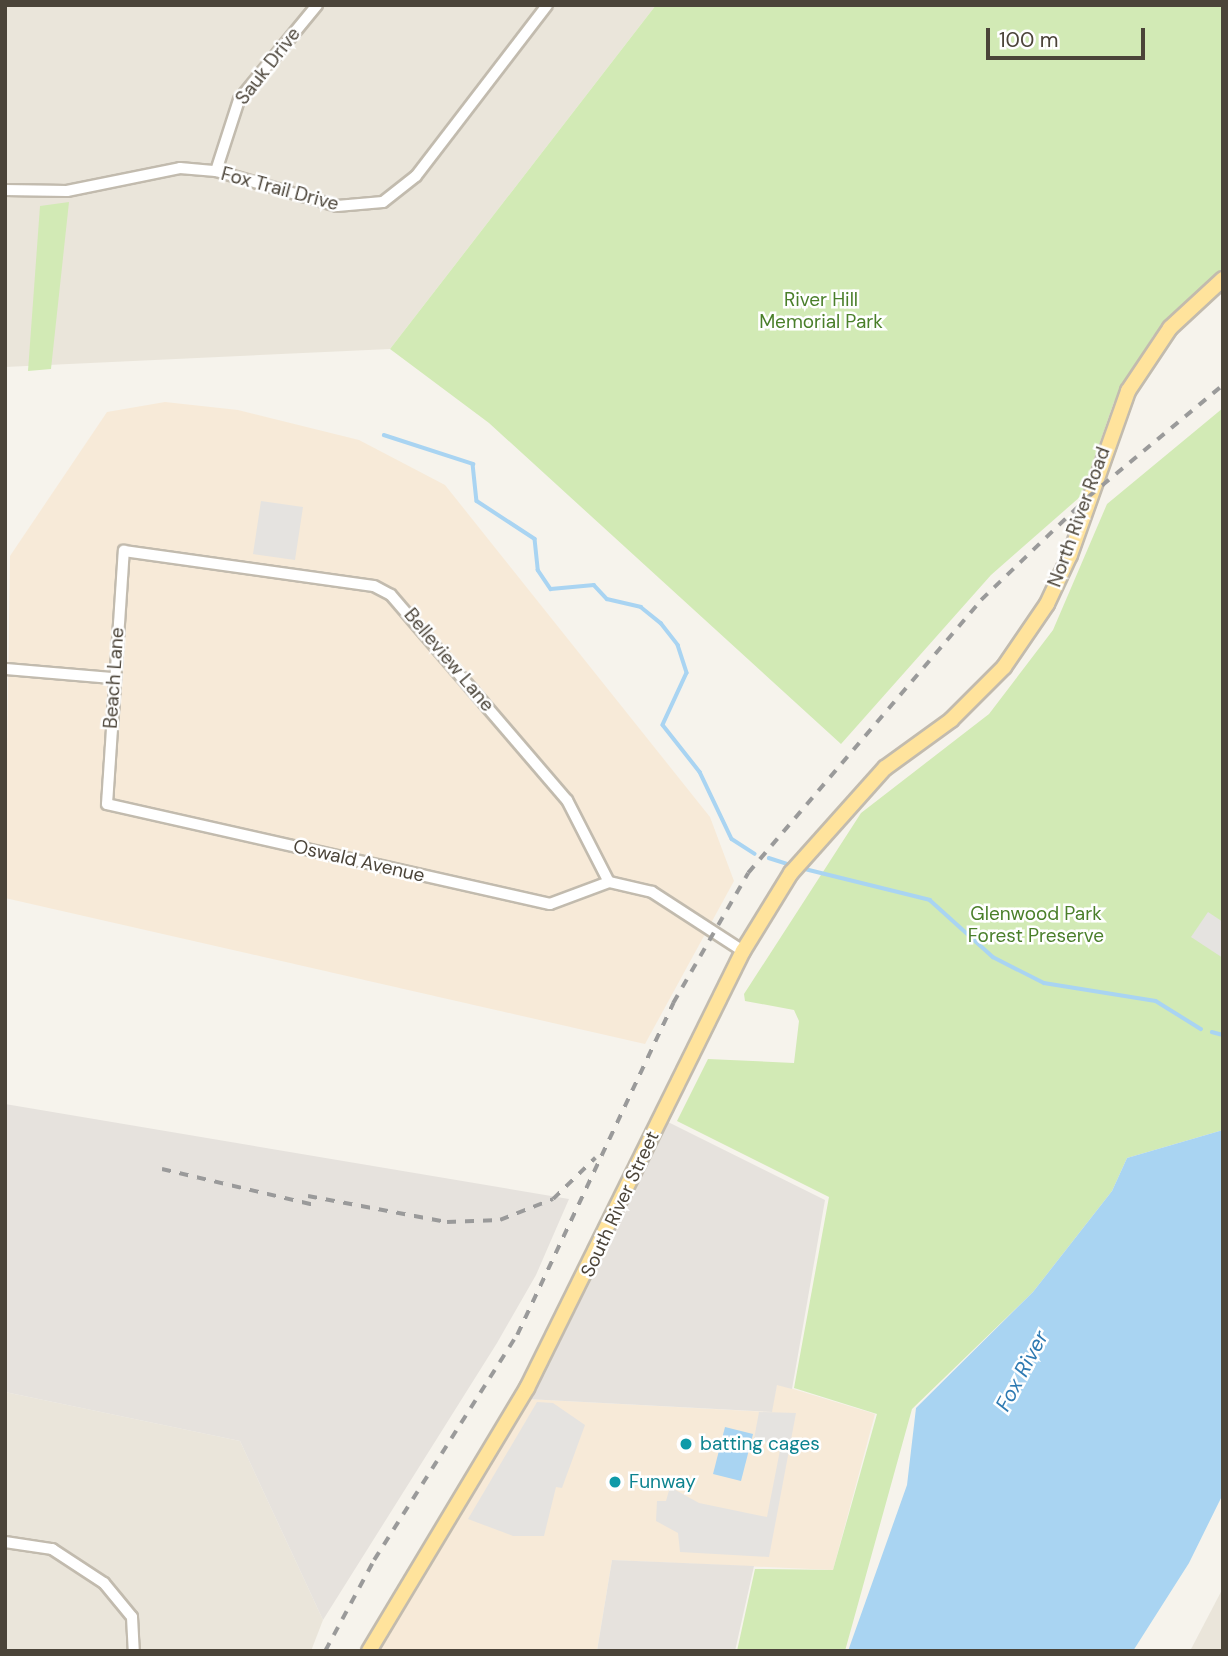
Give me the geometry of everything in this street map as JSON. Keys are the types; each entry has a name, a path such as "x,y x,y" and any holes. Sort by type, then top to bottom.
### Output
{"main road":[{"name":"North River Road","path":"885,768 951,720 1004,667 1047,604 1128,391 1170,328 1223,279"},
{"name":"South River Street","path":"369,1651 562,1324 743,951 791,873 848,804 885,768"}],"street":[{"name":"Sauk Drive","path":"216,171 239,100 317,5"},
{"name":"Fox Trail Drive","path":"5,190 67,191 143,172 216,171 337,206 383,202 416,176 547,5"},
{"name":"Beach Lane","path":"107,804 113,678 124,551"},
{"name":"Belleview Lane","path":"124,551 374,586 391,595 566,800 609,882"},
{"path":"5,669 113,678"},
{"name":"Oswald Avenue","path":"107,804 550,904 609,882"},
{"path":"609,882 652,892 743,951"},
{"path":"5,1542 51,1549 104,1583 132,1616 134,1651"}],"shaded area":[{"path":"5,5 656,5 390,349 5,367"},
{"path":"165,402 238,410 359,440 445,485 710,817 734,881 645,1044 5,898 10,556 107,412"},
{"path":"261,501 303,507 295,560 253,554"},
{"path":"1208,912 1223,922 1223,958 1191,937"},
{"path":"5,1104 569,1199 536,1275 497,1343 323,1620 240,1441 5,1392"},
{"path":"666,1121 825,1200 792,1389 777,1385 772,1412 527,1399"},
{"path":"777,1384 875,1414 833,1570 612,1560 597,1651 375,1651 527,1399 771,1412"},
{"path":"5,1392 240,1441 323,1620 311,1651 5,1651"},
{"path":"537,1402 553,1403 585,1425 562,1488 556,1487 544,1536 513,1536 468,1519"},
{"path":"759,1412 796,1413 769,1557 680,1552 678,1533 656,1521 657,1501 666,1501 670,1487 699,1503 767,1517 781,1445 754,1439"},
{"path":"612,1560 754,1566 735,1651 597,1651"},
{"path":"1223,1588 1223,1651 1190,1651"}],"green space":[{"name":"River Hill Memorial Park","path":"656,5 1223,5 1223,269 1153,336 1114,402 1081,496 991,575 841,744 489,423 390,349"},
{"path":"69,202 51,369 28,371 40,206"},
{"name":"Glenwood Park Forest Preserve","path":"1223,408 1223,1130 1127,1158 1112,1191 1033,1292 912,1409 845,1651 737,1651 755,1569 833,1570 877,1414 794,1388 829,1197 677,1121 708,1059 794,1063 799,1021 794,1010 745,1001 744,994 861,813 989,714 1053,630 1107,504"}],"water":[{"name":"Fox River","path":"1223,1130 1223,1494 1189,1563 1133,1651 848,1651 907,1485 916,1408 1033,1292 1112,1191 1127,1158"},
{"path":"725,1427 753,1434 741,1481 713,1474"}],"waterway":[{"path":"384,435 473,464 477,501 535,539 538,570 551,589 594,585 607,599 641,607 661,623 678,645 687,673 663,725 700,772 732,839 755,854"},
{"path":"769,858 794,866"},
{"path":"801,868 930,900 993,957 1044,983 1156,1001 1201,1029"},
{"path":"1212,1032 1223,1035"}],"railway":[{"path":"325,1651 374,1560 517,1335 673,1003 748,873 981,600 1088,497 1223,385"},
{"path":"308,1196 447,1222 500,1220 553,1199 595,1158"},
{"path":"162,1169 319,1206"}],"place":[{"name":"batting cages","path":"686,1444"},
{"name":"Funway","path":"615,1482"}]}
